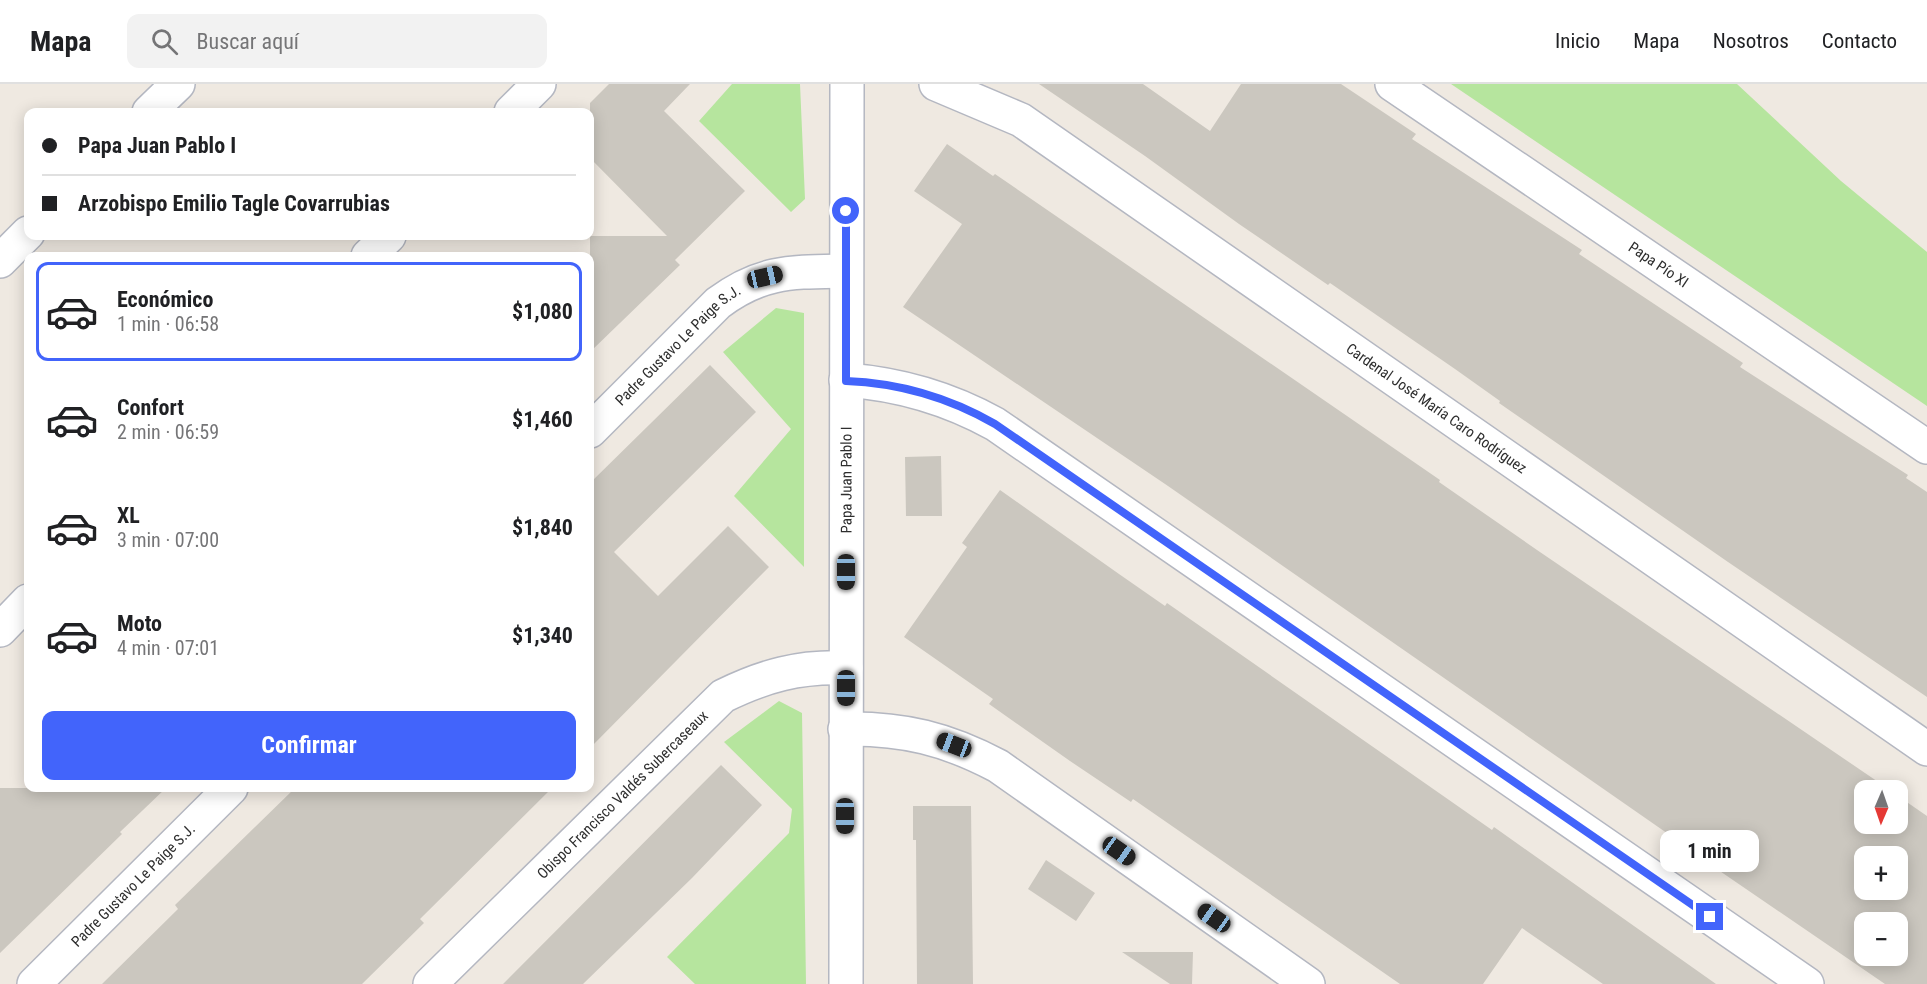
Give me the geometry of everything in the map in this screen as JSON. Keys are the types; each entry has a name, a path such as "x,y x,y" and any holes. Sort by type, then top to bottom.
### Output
{"street":[{"path":"153,108 178,84"},
{"path":"515,108 539,84"},
{"name":"Papa Juan Pablo I","path":"846,984 847,84"},
{"name":"Cardenal José María Caro Rodríguez","path":"936,84 1021,120 1927,749"},
{"name":"Papa Pío XI","path":"1392,84 1927,447"},
{"path":"0,261 24,237"},
{"path":"372,252 385,240"},
{"name":"Padre Gustavo Le Paige S.J.","path":"594,427 718,303 731,293 765,277 784,273 846,271"},
{"path":"846,381 876,382 917,390 970,410 995,424 1807,984"},
{"path":"0,630 24,605"},
{"name":"Obispo Francisco Valdés Subercaseaux","path":"430,984 723,696 775,675 803,669 846,668"},
{"path":"845,729 894,730 939,739 998,766 1308,984"},
{"name":"Padre Gustavo Le Paige S.J.","path":"34,984 227,792"}],"green space":[{"path":"732,84 800,84 805,199 791,212 699,121"},
{"path":"1451,84 1737,84 1841,181 1927,252 1927,406"},
{"path":"776,308 804,313 804,567 734,496 791,429 723,352"},
{"path":"779,701 802,713 806,984 695,984 667,957 789,833 792,809 724,742"}],"building":[{"path":"609,84 690,84 664,111 745,191 675,260 680,265 594,348 594,252 590,252 590,240 594,240 594,236 667,236 594,162 594,108 590,108 590,103"},
{"path":"1039,84 1143,84 1210,131 1241,84 1341,84 1416,134 1412,139 1582,250 1579,254 1743,363 1740,367 1908,475 1906,478 1927,492 1927,697 1728,562 1499,403 1500,401 1455,369 1330,283 1328,285"},
{"path":"947,144 993,176 995,174 1440,480 1439,482 1537,550 1875,780 1854,780 1854,834 1908,834 1908,803 1927,816 1927,984 1885,984 1859,966 1908,966 1908,912 1854,912 1854,963 1168,486 903,307 962,224 914,191"},
{"path":"710,365 756,412 614,552 658,596 728,526 769,567 594,744 594,479"},
{"path":"941,456 942,516 906,516 905,457"},
{"path":"1000,490 1165,606 1167,603 1492,830 1494,827 1716,984 1603,984 1522,928 1483,984 1400,984 1133,799 1131,802 1070,761 989,704 993,699 904,637 967,547 962,543"},
{"path":"721,765 762,805 692,878 583,984 503,984"},
{"path":"0,788 24,788 24,792 162,792 120,832 122,834 0,953"},
{"path":"291,792 548,792 420,919 424,923 362,984 102,984 178,909 175,905"},
{"path":"913,806 971,806 973,984 917,984 916,840 913,840"},
{"path":"1046,860 1095,893 1076,921 1028,889"},
{"path":"1122,952 1193,952 1192,984 1170,984"}],"route":[{"path":"846,211 846,381 876,382 917,390 970,410 995,424 1710,917"}]}
